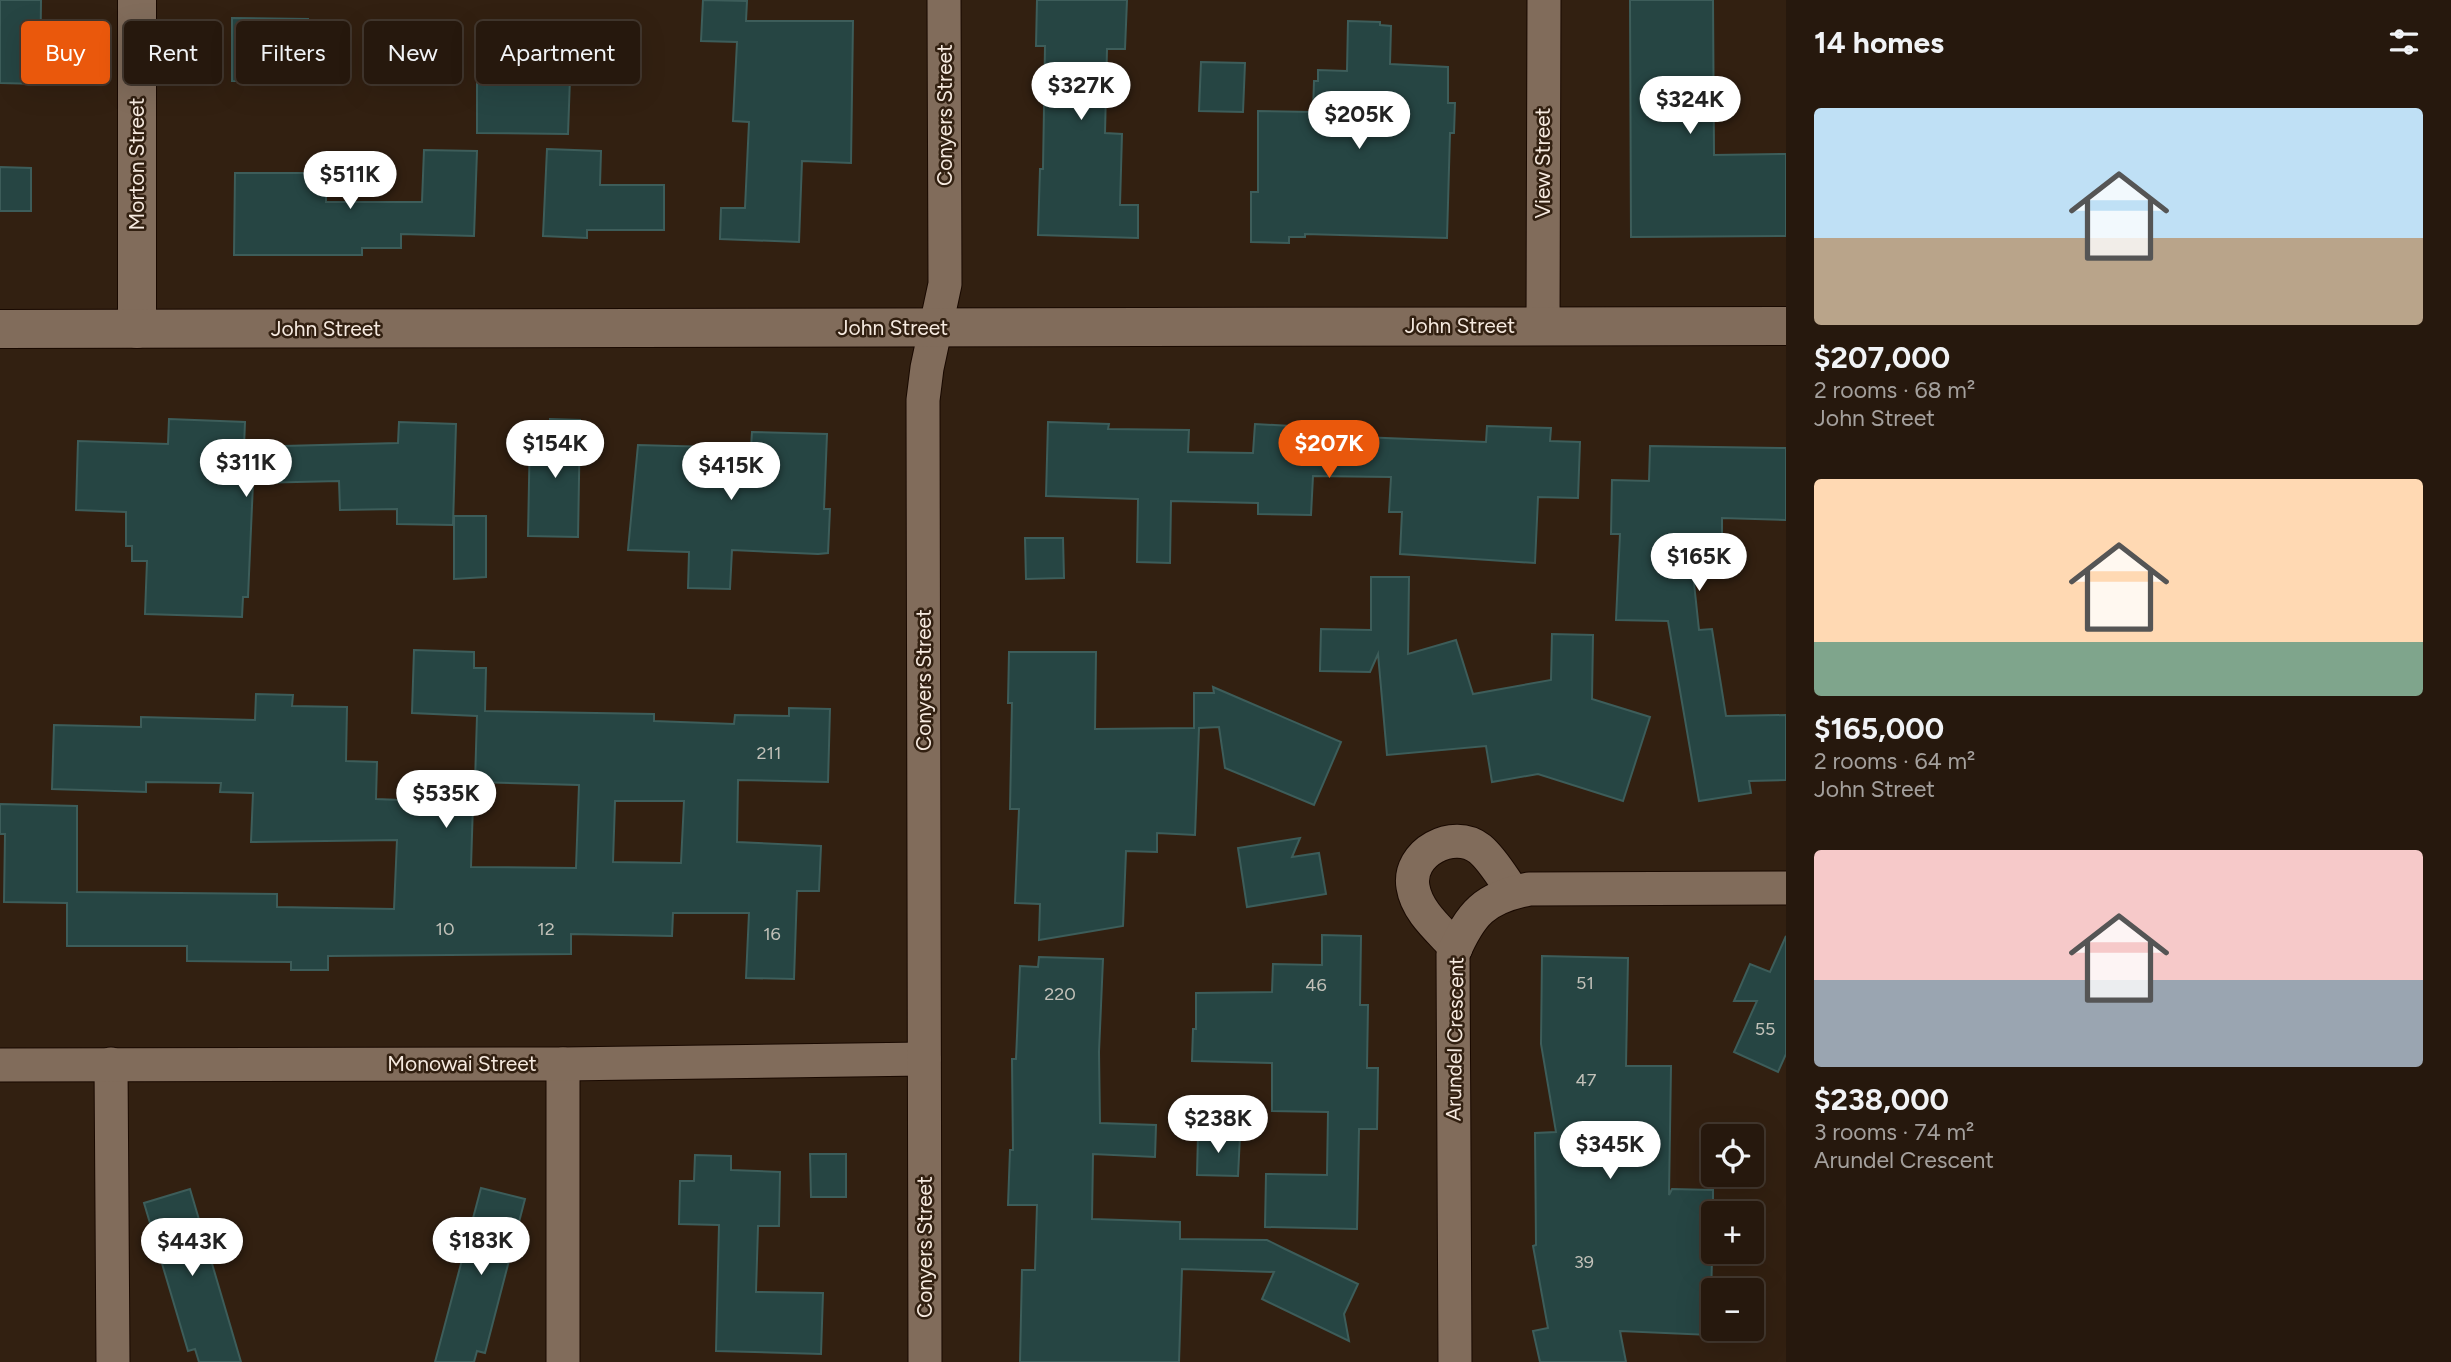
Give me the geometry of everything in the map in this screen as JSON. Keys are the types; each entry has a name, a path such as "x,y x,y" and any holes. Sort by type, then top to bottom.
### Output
{"street":[{"name":"Morton Street","path":"136,0 137,329"},
{"name":"Conyers Street","path":"925,1362 923,400 945,284 944,0"},
{"name":"View Street","path":"1543,326 1544,0"},
{"name":"John Street","path":"0,328 1786,326"},
{"path":"1456,948 1426,915 1412,886 1414,871 1427,851 1438,844 1454,842 1478,848 1513,892"},
{"name":"Arundel Crescent","path":"1455,1362 1454,954 1463,931 1480,909 1503,894 1529,889 1786,888"},
{"name":"Monowai Street","path":"0,1065 563,1064 924,1059"},
{"path":"111,1064 113,1362"},
{"path":"563,1064 563,1362"}],"building":[{"path":"0,0 41,0 41,21 21,21 21,84 0,83"},
{"path":"703,0 747,1 746,21 853,21 851,163 802,161 799,242 720,239 721,208 745,208 749,122 733,121 737,42 701,41"},
{"path":"1037,0 1127,0 1125,49 1107,49 1105,133 1122,134 1120,205 1138,205 1138,238 1038,235 1040,169 1043,169 1045,46 1036,46"},
{"path":"1630,0 1713,0 1714,155 1786,154 1786,236 1631,237"},
{"path":"232,18 308,19 236,21 236,81 232,81"},
{"path":"1348,21 1380,22 1380,25 1391,26 1390,64 1448,67 1448,103 1455,103 1454,133 1450,133 1447,238 1305,234 1305,237 1289,237 1289,243 1251,242 1251,192 1258,192 1258,111 1313,112 1314,81 1318,81 1318,70 1347,71"},
{"path":"1201,62 1245,63 1243,112 1199,111"},
{"path":"477,84 570,84 568,134 477,133"},
{"path":"547,149 601,151 600,185 664,185 664,230 587,230 587,238 543,236"},
{"path":"424,150 477,151 474,236 401,234 401,248 362,248 362,255 234,255 235,173 326,173 326,202 422,202"},
{"path":"0,167 31,168 31,211 0,211"},
{"path":"169,419 245,422 244,447 398,443 399,422 456,424 453,525 397,524 397,509 340,510 339,481 253,483 248,597 243,597 242,617 145,614 147,561 132,561 132,546 126,546 126,512 76,510 78,441 168,444"},
{"path":"550,419 580,420 578,537 528,536 530,430 550,430"},
{"path":"1048,422 1109,424 1108,429 1189,430 1188,452 1253,453 1255,424 1360,430 1360,437 1486,442 1487,426 1551,428 1550,441 1580,442 1578,498 1538,497 1535,563 1400,554 1402,512 1389,512 1391,477 1313,476 1311,515 1258,514 1258,503 1171,501 1170,563 1137,562 1138,499 1046,496"},
{"path":"752,432 827,434 824,509 830,509 828,553 732,550 730,589 688,588 689,552 628,550 638,445 751,448"},
{"path":"1650,446 1786,448 1786,520 1722,518 1722,537 1689,536 1699,630 1712,629 1726,716 1786,715 1786,780 1749,781 1751,793 1699,801 1668,621 1616,620 1620,534 1611,534 1612,480 1649,481"},
{"path":"454,516 486,516 486,577 454,579"},
{"path":"1025,538 1063,538 1064,578 1026,579"},
{"path":"1371,577 1409,577 1408,654 1456,640 1473,694 1551,680 1552,634 1593,635 1592,699 1650,717 1623,801 1538,774 1492,782 1486,746 1387,755 1378,654 1370,672 1320,671 1321,629 1371,630"},
{"path":"414,650 474,652 474,668 486,668 485,711 654,714 654,721 734,724 735,715 789,716 789,708 830,709 828,782 738,780 737,842 821,846 819,891 797,891 794,979 746,978 749,913 673,913 672,936 571,934 571,954 328,956 328,970 291,970 291,962 187,961 187,946 67,946 67,903 4,902 5,834 0,834 0,804 77,806 77,892 277,894 277,907 394,909 397,840 251,842 253,793 220,792 221,783 146,782 146,792 52,789 54,725 141,727 141,717 255,720 256,694 293,695 292,706 347,707 346,761 377,762 376,799 473,803 471,867 576,868 579,785 475,782 477,716 412,713","holes":["615,801 684,801 681,863 613,862"]},
{"path":"1009,652 1096,652 1095,729 1194,728 1194,693 1214,693 1213,687 1341,742 1314,805 1225,768 1219,727 1199,728 1195,835 1157,833 1157,852 1126,851 1123,926 1039,940 1040,904 1015,903 1019,809 1010,809 1012,703 1008,703"},
{"path":"1300,838 1292,857 1319,853 1326,894 1247,907 1238,848"},
{"path":"1322,935 1361,936 1360,1005 1368,1005 1367,1068 1378,1068 1377,1129 1359,1129 1357,1229 1265,1227 1266,1174 1327,1175 1328,1112 1272,1111 1272,1063 1192,1061 1193,1029 1196,1029 1196,993 1272,992 1273,964 1322,965"},
{"path":"1786,936 1786,1054 1778,1072 1734,1052 1757,1001 1734,1001 1750,964 1770,972"},
{"path":"1542,956 1628,958 1626,1066 1671,1066 1669,1195 1672,1189 1713,1190 1713,1201 1701,1201 1701,1264 1712,1264 1712,1278 1701,1278 1701,1335 1620,1331 1626,1362 1540,1362 1533,1331 1548,1328 1533,1246 1536,1245 1535,1133 1556,1132 1541,1044"},
{"path":"1039,957 1103,959 1099,1052 1100,1123 1156,1125 1155,1157 1093,1154 1092,1219 1180,1222 1180,1239 1267,1240 1358,1284 1344,1314 1349,1341 1262,1299 1274,1272 1182,1269 1179,1362 1020,1362 1022,1270 1035,1270 1037,1205 1008,1205 1010,1150 1013,1150 1012,1059 1016,1059 1020,966 1038,967"},
{"path":"1198,1135 1240,1136 1238,1176 1197,1175"},
{"path":"810,1154 846,1154 846,1197 811,1197"},
{"path":"695,1155 731,1156 731,1170 780,1172 779,1226 758,1226 756,1292 823,1293 821,1354 716,1351 719,1225 679,1224 680,1181 694,1181"},
{"path":"481,1188 525,1199 485,1353 477,1351 474,1362 435,1362"},
{"path":"190,1189 241,1362 199,1362 195,1349 188,1351 144,1203"}]}
